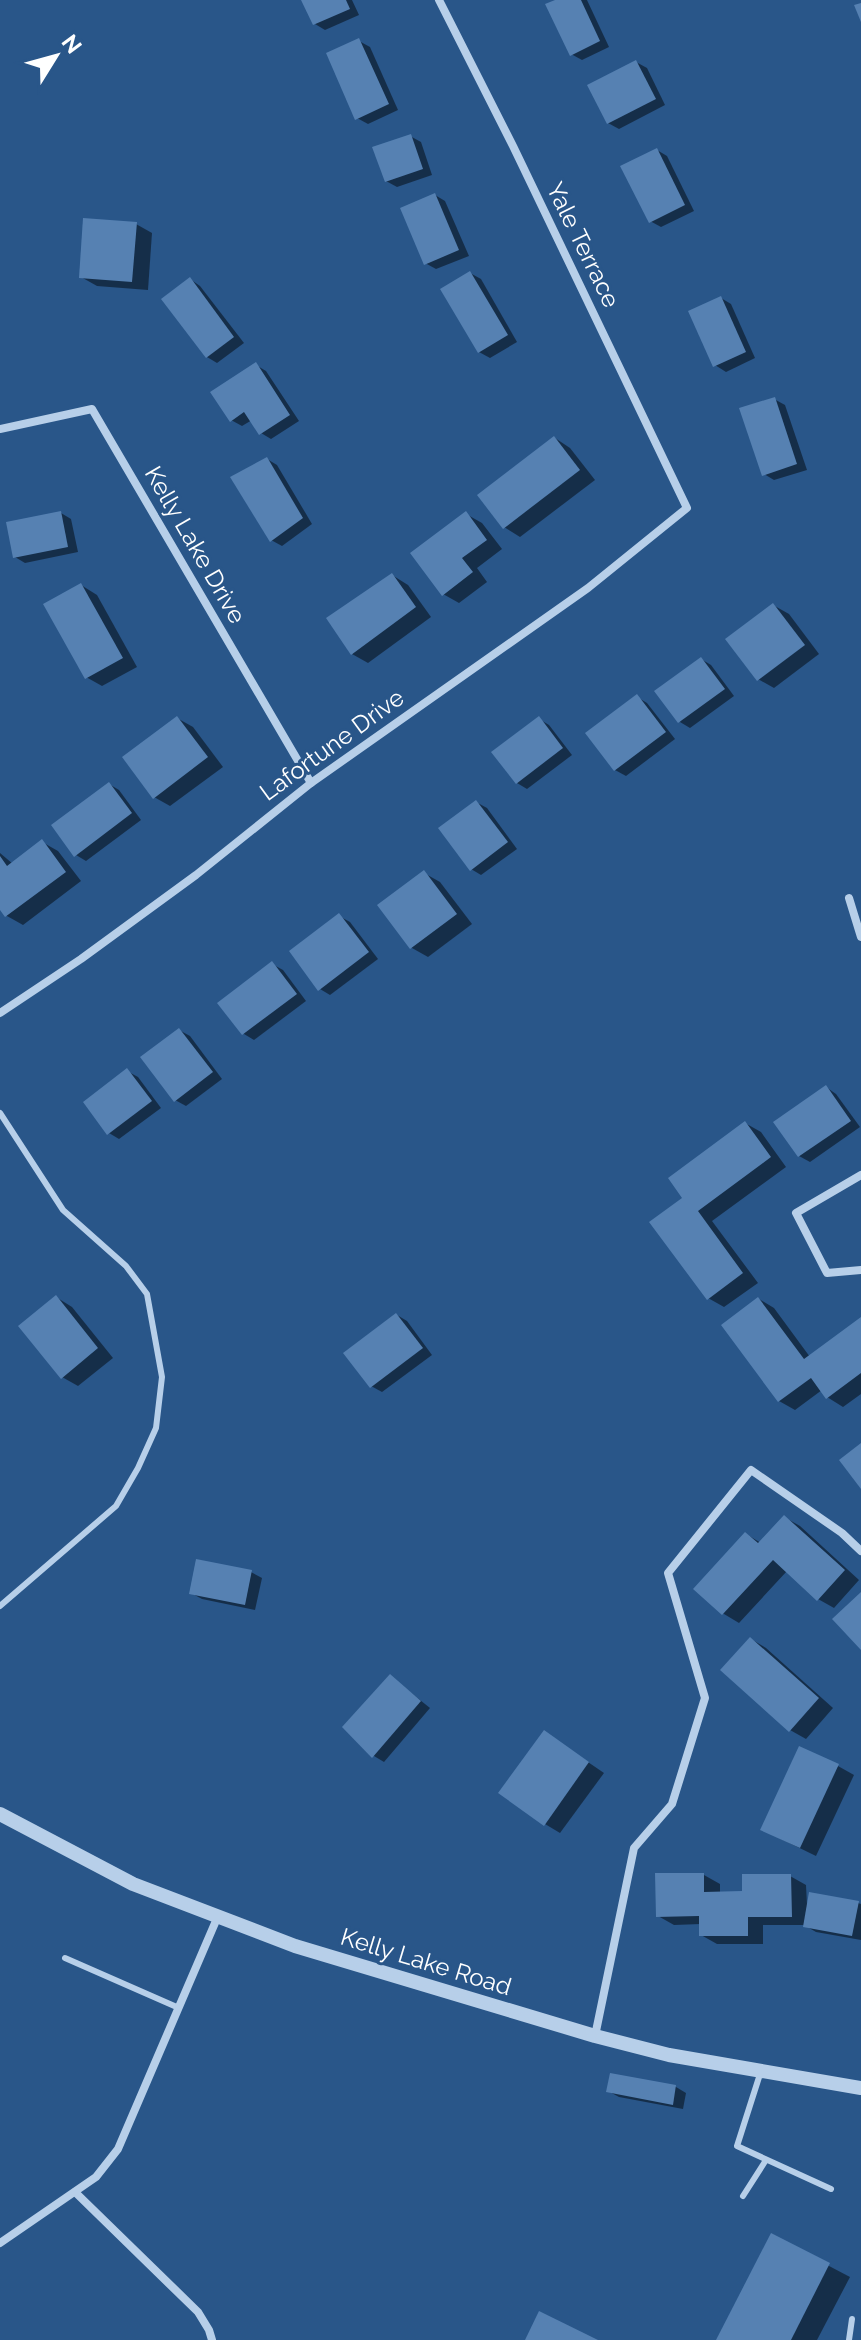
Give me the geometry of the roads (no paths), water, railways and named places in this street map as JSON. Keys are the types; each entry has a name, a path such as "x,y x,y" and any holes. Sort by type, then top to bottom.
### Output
{"street":[{"name":"Yale Terrace","path":"439,0 513,146 687,508"},
{"name":"Kelly Lake Drive","path":"0,429 92,409 311,783"},
{"name":"Lafortune Drive","path":"0,1013 81,959 196,875 311,783 588,588 687,508"},
{"path":"849,898 861,937"},
{"path":"861,1175 796,1213 827,1273 861,1270"},
{"path":"595,2036 634,1848 672,1804 705,1698 668,1573 751,1470 842,1533 861,1551"},
{"name":"Kelly Lake Road","path":"0,1814 133,1884 295,1946 595,2036 669,2055 861,2088"},
{"path":"0,2243 96,2177 118,2149 218,1916"},
{"path":"75,2192 198,2312 212,2340"}],"lane":[{"path":"0,1113 63,1210 126,1266 147,1294 162,1377 156,1428 116,1506 0,1606"},
{"path":"65,1958 179,2008"},
{"path":"761,2071 737,2146 831,2189"},
{"path":"743,2196 766,2160"},
{"path":"849,2340 852,2319"}]}
